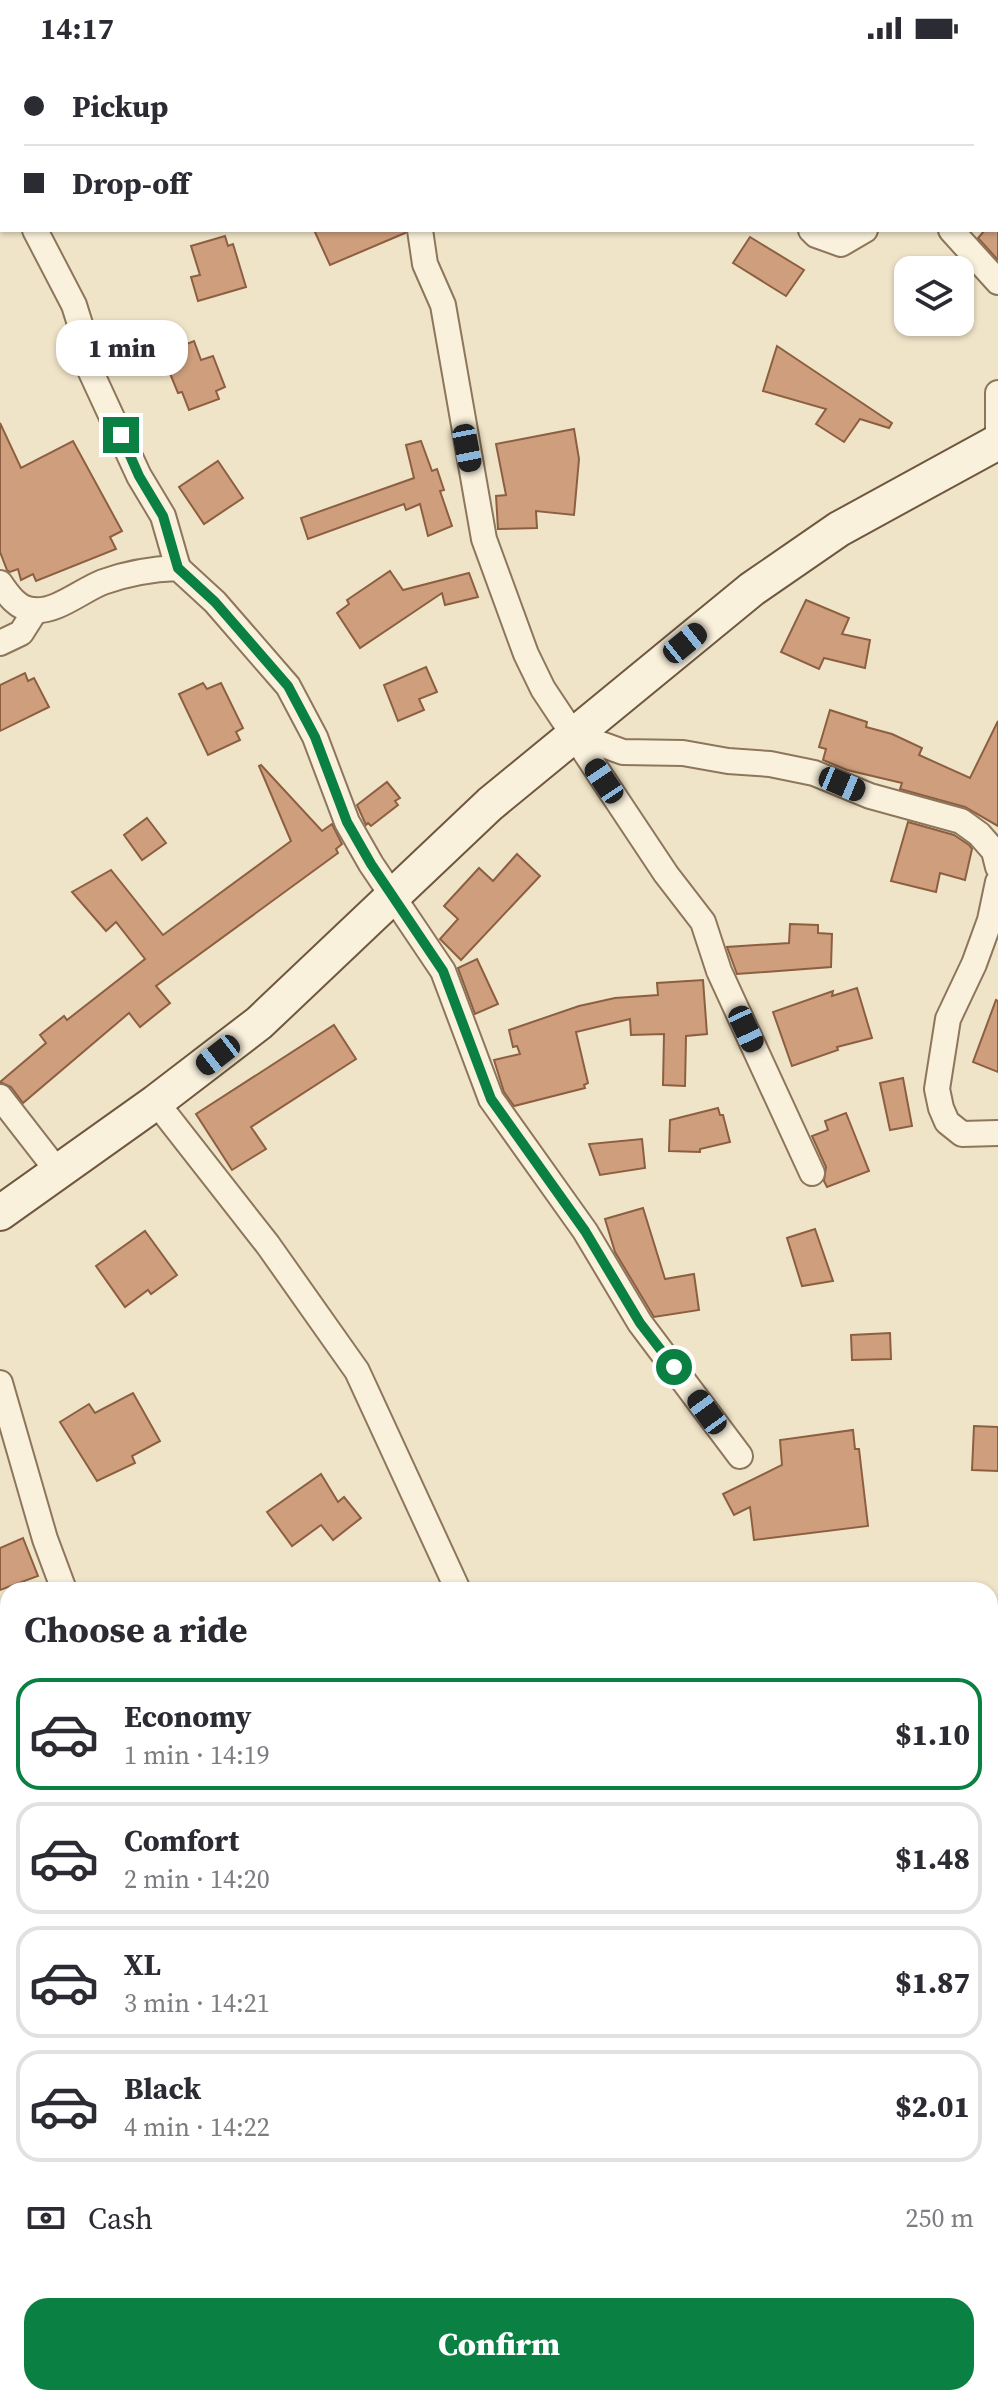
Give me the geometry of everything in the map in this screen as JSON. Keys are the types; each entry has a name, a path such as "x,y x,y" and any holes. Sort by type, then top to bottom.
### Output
{"street":[{"path":"36,232 74,305 90,370 139,476 163,516 178,568 215,602 288,686 315,737 347,822 371,864 443,971 491,1099 585,1231 640,1323 740,1456"},
{"path":"420,232 425,264 443,305 484,539 526,654 543,689 666,874 703,922 719,971 812,1173"},
{"path":"813,232 841,244 862,232"},
{"path":"953,232 998,282"},
{"path":"0,1213 156,1102 259,1023 490,804 752,589 839,529 997,443 998,393"},
{"path":"0,583 21,607 35,611 46,610 99,584 128,574 178,568"},
{"path":"0,643 21,633 35,611"},
{"path":"573,734 623,752 683,753 814,773 870,796 961,821 979,834 994,851 998,867"},
{"path":"998,882 990,920 974,964 948,1019 937,1089 947,1122 962,1134 978,1136 998,1133"},
{"path":"0,1097 59,1173"},
{"path":"156,1102 268,1245 357,1371 454,1582"},
{"path":"0,1383 45,1539 61,1582"}],"building":[{"path":"315,232 405,232 405,233 330,265"},
{"path":"983,232 998,232 998,260 978,238"},
{"path":"225,236 228,246 233,244 246,287 198,301 191,277 200,275 191,246"},
{"path":"750,237 804,270 786,296 733,263"},
{"path":"194,341 201,360 213,356 225,387 216,391 219,399 189,410 182,392 178,393 162,354"},
{"path":"777,346 892,423 889,428 860,419 844,442 816,424 826,409 763,391"},
{"path":"0,423 21,468 73,441 122,531 110,537 116,549 36,581 33,574 21,580 18,569 7,570 0,552"},
{"path":"574,429 579,459 574,515 536,511 537,528 498,529 496,496 506,495 496,444"},
{"path":"421,441 432,471 437,469 444,490 440,491 452,526 428,536 420,504 406,510 404,504 308,539 301,518 414,478 406,445"},
{"path":"218,461 243,498 204,524 179,487"},
{"path":"390,571 403,590 469,573 478,597 445,605 442,593 360,648 337,613 349,604 347,600"},
{"path":"806,600 849,618 842,634 870,640 865,668 824,658 819,669 781,652"},
{"path":"426,667 437,692 419,699 424,710 398,721 384,685"},
{"path":"25,673 28,681 34,678 49,707 0,731 0,685"},
{"path":"203,683 207,689 221,683 243,728 236,732 240,740 208,755 179,694"},
{"path":"830,710 867,722 866,727 892,734 922,748 919,755 970,778 998,721 998,826 965,807 900,789 902,783 847,770 823,760 826,749 819,747"},
{"path":"261,765 322,831 332,824 342,844 336,849 338,853 156,986 170,1003 140,1027 129,1013 23,1103 11,1087 0,1082 46,1043 40,1035 64,1016 67,1020 145,959 116,922 106,931 72,892 111,870 163,935 291,841"},
{"path":"387,782 400,798 395,801 398,805 371,826 366,825 357,805"},
{"path":"147,818 166,843 142,860 124,835"},
{"path":"908,822 954,835 969,845 972,849 965,880 940,873 936,892 891,881"},
{"path":"517,854 540,876 461,960 440,939 458,919 444,906 479,868 493,881"},
{"path":"790,924 818,925 818,933 832,934 831,967 737,974 727,947 789,943"},
{"path":"477,959 498,1004 475,1014 458,968"},
{"path":"703,980 707,1034 686,1036 685,1086 663,1085 664,1034 631,1035 630,1019 576,1032 588,1083 584,1085 585,1088 514,1106 504,1092 494,1060 520,1054 517,1046 513,1047 509,1030 579,1006 615,998 658,995 657,983"},
{"path":"857,988 872,1038 837,1047 838,1050 792,1066 773,1012 833,991 832,996"},
{"path":"998,1001 998,1072 973,1062"},
{"path":"334,1025 356,1059 251,1127 266,1149 232,1170 196,1114"},
{"path":"903,1078 912,1126 890,1130 880,1083"},
{"path":"718,1108 730,1142 700,1149 700,1152 669,1151 670,1120"},
{"path":"846,1113 869,1171 827,1187 824,1181 826,1167 812,1136 828,1130 825,1121"},
{"path":"642,1139 645,1168 600,1175 589,1144"},
{"path":"643,1208 665,1279 694,1274 699,1310 654,1317 615,1252 605,1219"},
{"path":"815,1229 833,1281 802,1286 787,1238"},
{"path":"145,1231 177,1275 151,1294 148,1290 125,1307 96,1266"},
{"path":"890,1333 891,1359 852,1360 851,1335"},
{"path":"133,1393 160,1441 132,1456 135,1463 97,1481 60,1422 89,1404 95,1413"},
{"path":"974,1426 998,1427 998,1471 972,1470"},
{"path":"853,1430 855,1449 859,1449 868,1526 754,1540 750,1507 734,1515 723,1494 782,1465 780,1440"},
{"path":"321,1474 338,1502 344,1497 361,1518 333,1540 321,1525 292,1546 267,1512"},
{"path":"23,1538 38,1576 22,1582 0,1582 0,1548"}],"route":[{"path":"121,435 139,476 163,516 178,568 215,602 288,686 315,737 347,822 371,864 443,971 491,1099 585,1231 640,1323 674,1367"}]}
